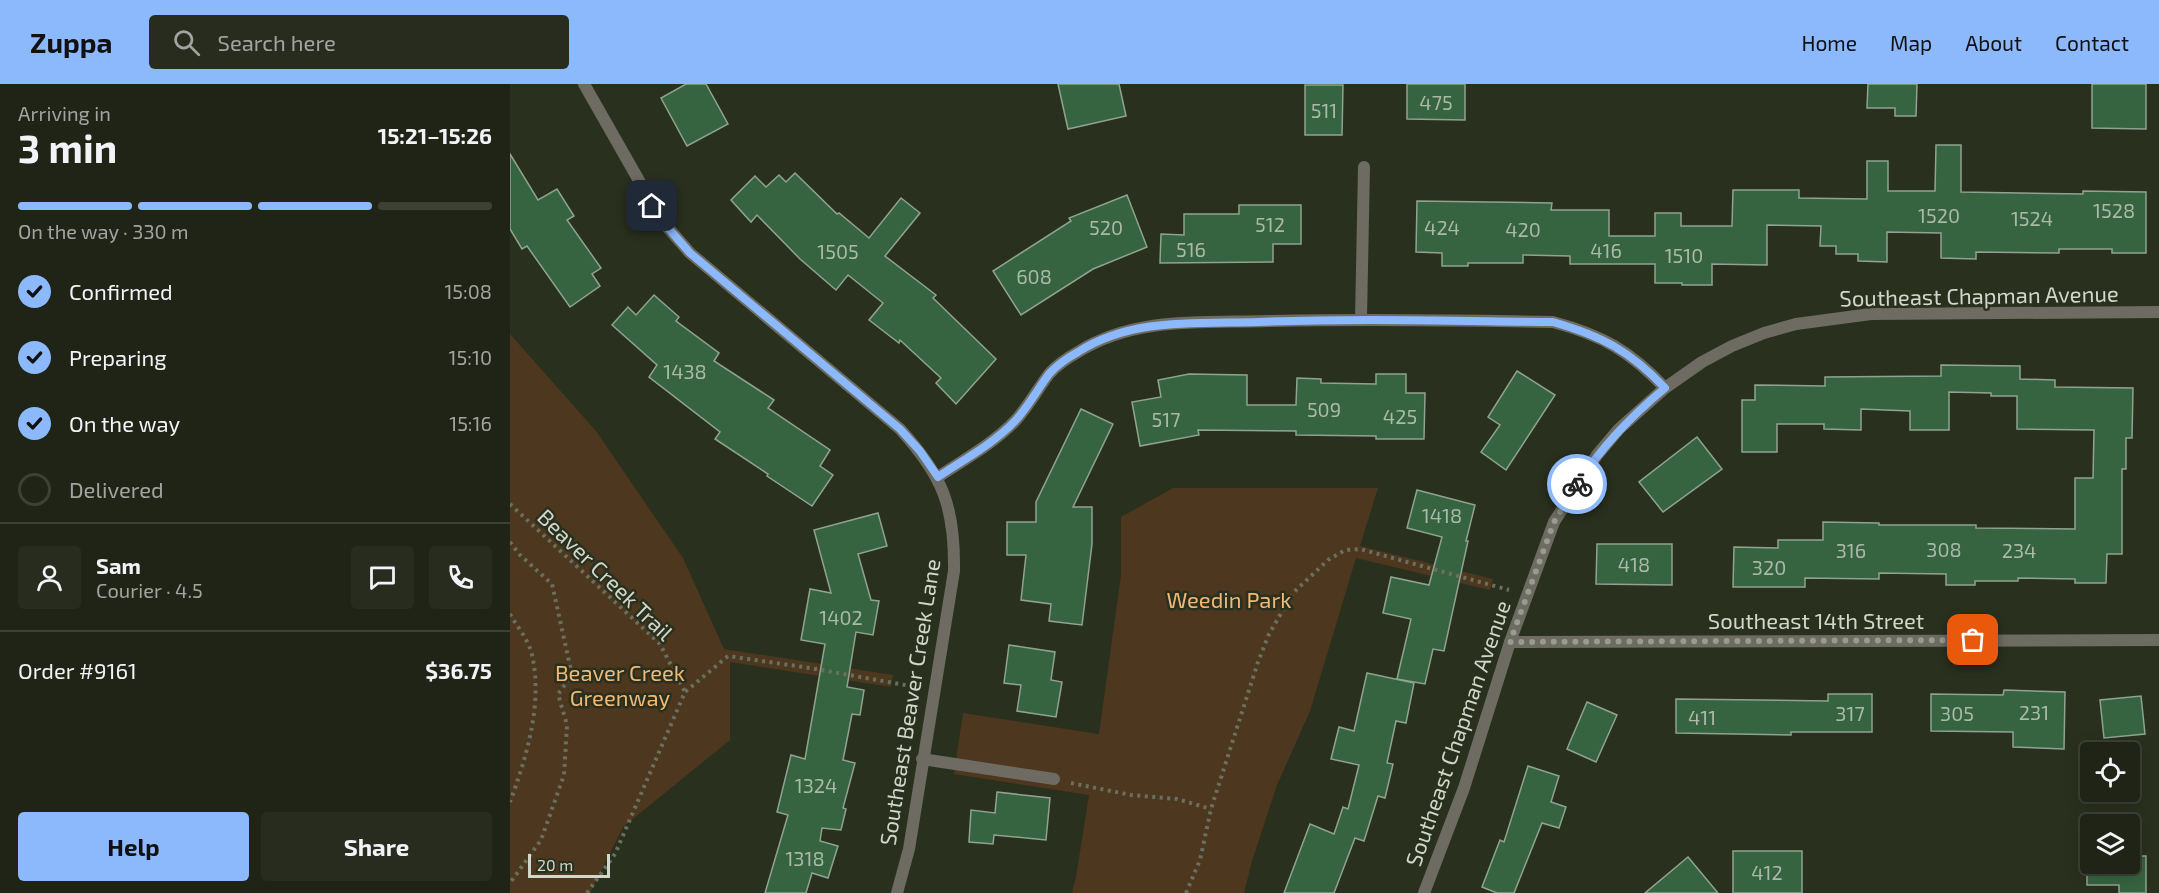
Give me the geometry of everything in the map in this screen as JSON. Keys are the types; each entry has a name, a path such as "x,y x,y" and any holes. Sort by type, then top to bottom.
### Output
{"street":[{"name":"Southeast Beaver Creek Lane","path":"584,84 662,221 690,253 900,429 920,451 938,477 949,512 954,571 909,849 897,893"},
{"path":"1361,319 1364,167"},
{"name":"Southeast Chapman Avenue","path":"1424,893 1464,788 1510,642 1554,522 1597,454 1619,429 1665,388 1702,362 1732,346 1764,333 1796,324 1871,314 2159,312"},
{"path":"938,477 1014,423 1034,399 1051,372 1078,351 1109,337 1142,327 1176,322 1361,319 1553,322 1584,330 1617,347 1643,365 1665,388"},
{"name":"Southeast 14th Street","path":"1510,642 2159,640"},
{"path":"922,759 1054,779"}],"path":[{"name":"Beaver Creek Trail","path":"510,504 660,644 685,692"},
{"path":"510,542 520,555 552,584 572,675 558,694 567,725 564,775 541,840 510,883"},
{"path":"1186,893 1200,860 1211,810 1264,646 1293,593 1333,556 1346,550 1360,549 1527,596"},
{"path":"510,614 531,650 536,699 524,764 510,802"},
{"path":"587,893 615,854 685,692 728,656 900,683 934,691"},
{"path":"1054,779 1131,795 1178,799 1211,810"}],"green space":[{"name":"Beaver Creek Greenway","path":"510,334 596,431 683,558 724,649 893,675 891,687 730,662 730,740 623,827 590,893 510,893"},
{"name":"Weedin Park","path":"1173,488 1378,488 1360,546 1493,579 1490,590 1356,558 1310,711 1277,785 1244,893 1072,893 1089,795 954,774 963,713 1099,734 1121,575 1121,517"}],"building":[{"path":"686,84 706,84 728,124 687,146 661,98"},
{"path":"1058,84 1119,84 1126,116 1068,129"},
{"path":"1407,84 1465,84 1465,120 1407,119"},
{"path":"1868,84 1917,84 1916,116 1895,116 1895,108 1867,108"},
{"path":"2092,84 2146,84 2146,129 2092,128"},
{"path":"1305,85 1343,85 1342,135 1305,135"},
{"path":"1936,145 1961,145 1961,192 2083,194 2083,191 2146,192 2146,253 2112,253 2112,249 2059,249 2059,253 1976,252 1976,259 1941,258 1941,233 1887,232 1887,262 1858,261 1858,254 1836,254 1836,246 1820,246 1821,226 1767,225 1767,265 1712,264 1712,285 1682,285 1682,283 1655,283 1655,264 1570,264 1570,256 1523,255 1523,263 1468,263 1468,266 1442,266 1442,253 1416,252 1417,201 1552,203 1551,210 1609,210 1609,236 1655,236 1655,213 1681,213 1681,226 1732,226 1733,190 1799,190 1799,198 1867,199 1867,161 1888,161 1888,191 1935,191"},
{"path":"510,154 538,200 557,189 574,216 567,220 601,268 592,274 600,286 570,307 527,246 522,249 510,229"},
{"path":"795,173 837,214 839,213 869,238 901,198 920,213 885,256 936,295 933,298 996,359 956,404 936,383 941,378 900,340 899,343 869,320 883,303 848,275 836,290 800,259 757,215 751,222 731,200 755,176 766,187 779,175 786,182"},
{"path":"1127,195 1147,247 1093,269 1021,315 993,271 1071,221 1069,218"},
{"path":"1239,205 1301,205 1301,244 1273,244 1273,262 1160,263 1161,234 1184,235 1184,214 1239,214"},
{"path":"654,295 679,317 676,321 719,353 714,361 774,400 768,408 830,450 820,466 833,475 812,506 715,439 720,432 649,377 657,365 612,325 628,307 636,315"},
{"path":"1941,365 2020,366 2020,379 2055,380 2055,387 2133,388 2132,438 2126,438 2126,469 2122,469 2122,554 2107,554 2106,583 2075,583 2075,579 2018,578 2018,581 1975,581 1975,585 1946,585 1946,574 1879,573 1879,579 1805,578 1805,587 1733,587 1734,547 1778,548 1778,540 1823,540 1823,522 2075,529 2075,478 2093,478 2094,430 2017,429 2017,396 1949,392 1949,430 1910,430 1910,411 1861,409 1861,430 1824,429 1824,424 1777,424 1777,452 1742,452 1742,400 1755,400 1755,385 1825,386 1825,377 1941,376"},
{"path":"1517,371 1555,395 1506,470 1481,452 1500,425 1488,417"},
{"path":"1189,374 1247,375 1247,405 1296,405 1297,378 1321,379 1321,383 1376,384 1376,374 1406,374 1406,393 1425,393 1424,439 1296,435 1296,431 1198,430 1199,435 1140,446 1132,402 1161,397 1158,380"},
{"path":"1081,409 1113,424 1073,507 1092,507 1092,544 1082,625 1049,621 1051,604 1021,600 1026,555 1007,555 1007,522 1036,522 1036,502"},
{"path":"1697,437 1722,469 1663,512 1639,482"},
{"path":"1417,490 1475,505 1444,651 1433,649 1425,684 1397,679 1411,619 1383,613 1391,577 1429,585 1442,537 1407,528"},
{"path":"878,513 887,546 858,554 871,600 879,601 873,635 856,632 847,687 864,690 860,715 852,714 843,760 855,763 843,808 846,809 841,830 822,828 820,841 838,846 828,878 812,873 806,893 765,893 788,815 777,812 791,755 805,759 825,644 801,640 810,589 831,593 814,530"},
{"path":"1597,544 1672,544 1672,585 1596,584"},
{"path":"1009,645 1055,652 1051,680 1062,682 1056,717 1017,711 1021,685 1004,683"},
{"path":"1367,673 1414,683 1406,723 1396,721 1387,763 1393,764 1385,798 1378,796 1364,841 1355,838 1334,893 1284,893 1310,824 1334,834 1343,807 1348,809 1359,765 1331,759 1339,727 1354,731"},
{"path":"2004,690 2065,692 2064,749 2013,747 2013,732 1931,731 1931,694 2003,695"},
{"path":"1828,694 1872,694 1872,732 1791,732 1791,735 1676,733 1676,699 1828,701"},
{"path":"2141,696 2145,734 2104,738 2100,700"},
{"path":"1587,702 1617,715 1596,762 1567,749"},
{"path":"1528,766 1559,776 1551,802 1566,807 1559,828 1542,823 1514,893 1497,893 1482,887 1500,840 1504,842"},
{"path":"997,792 1050,798 1046,840 994,835 993,844 969,842 971,810 995,813"},
{"path":"1733,851 1802,851 1802,893 1733,893"},
{"path":"2140,856 2146,856 2146,893 2119,893 2119,885 2087,885 2087,874 2140,874"},
{"path":"1688,857 1718,893 1645,893"}],"way so far":[{"path":"1577,484 1554,522 1510,642 1973,640"}],"route":[{"path":"652,206 690,253 900,429 920,451 938,477 1014,423 1034,399 1051,372 1078,351 1109,337 1142,327 1176,322 1361,319 1553,322 1584,330 1617,347 1643,365 1665,388 1619,429 1597,454 1577,484"}]}
